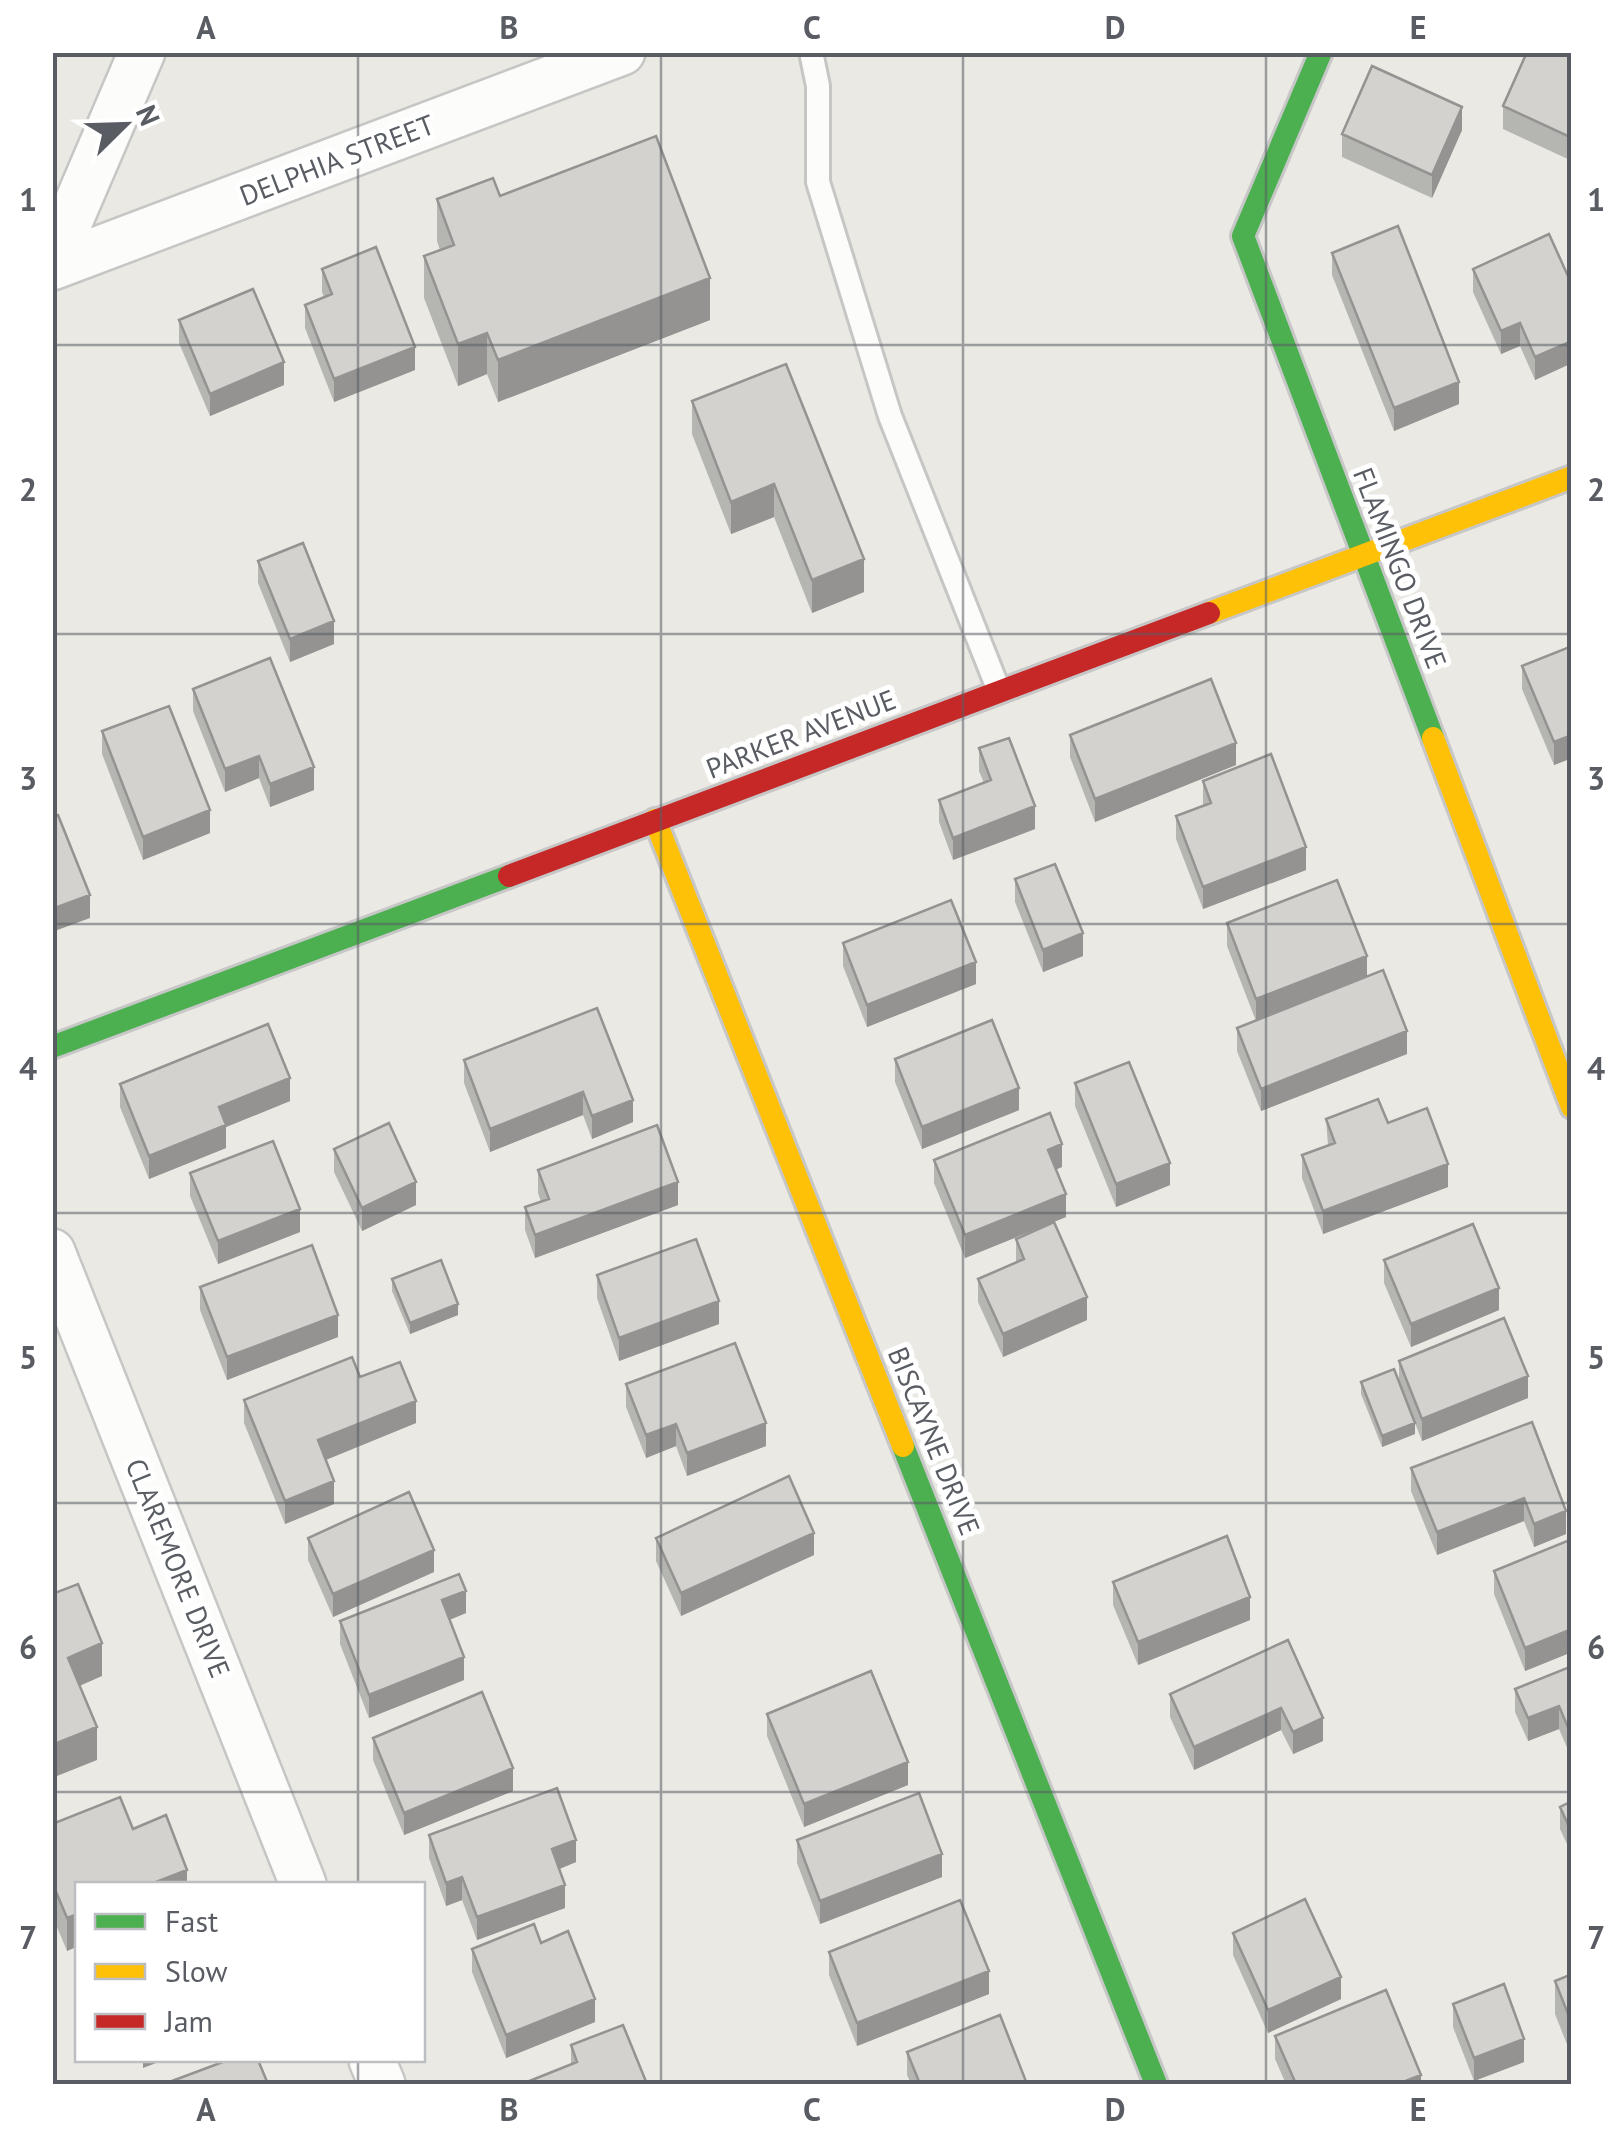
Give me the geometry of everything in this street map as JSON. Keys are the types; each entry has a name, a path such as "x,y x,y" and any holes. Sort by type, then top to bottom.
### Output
{"street":[{"path":"52,264 142,52"},
{"name":"DELPHIA STREET","path":"52,264 622,52"},
{"name":"FLAMINGO DRIVE","path":"1321,52 1243,236 1572,1108"},
{"name":"PARKER AVENUE","path":"52,1047 1572,476"},
{"name":"BISCAYNE DRIVE","path":"655,820 1156,2084"},
{"name":"CLAREMORE DRIVE","path":"52,1252 302,1882"}],"lane":[{"path":"811,52 818,86 818,182 890,416 999,691"}],"building":[{"path":"1527,52 1572,52 1572,138 1503,106"},
{"path":"1372,66 1462,107 1432,175 1342,134"},
{"path":"656,136 710,278 498,360 487,333 458,344 424,256 454,245 437,199 493,178 500,196"},
{"path":"1398,226 1459,382 1394,408 1332,253"},
{"path":"1549,234 1572,285 1572,341 1535,357 1520,323 1501,331 1473,269"},
{"path":"376,247 415,347 334,379 305,305 332,294 322,269"},
{"path":"253,289 284,362 210,394 179,320"},
{"path":"786,364 864,559 812,580 774,484 731,502 692,401"},
{"path":"303,543 334,621 290,639 258,561"},
{"path":"1572,646 1572,735 1554,742 1522,666"},
{"path":"270,658 314,767 270,784 259,756 225,769 193,689"},
{"path":"1211,679 1236,743 1095,799 1070,735"},
{"path":"169,706 210,810 143,837 102,731"},
{"path":"1009,738 1035,806 953,838 939,800 991,780 979,748"},
{"path":"1271,754 1306,847 1203,887 1176,816 1211,803 1203,781"},
{"path":"58,815 90,895 52,909 52,817"},
{"path":"1055,864 1083,933 1043,950 1015,879"},
{"path":"1337,880 1367,956 1256,999 1227,923"},
{"path":"951,900 976,962 867,1005 843,943"},
{"path":"1383,970 1407,1031 1261,1089 1237,1028"},
{"path":"597,1008 633,1100 592,1116 583,1092 490,1129 464,1060"},
{"path":"992,1020 1019,1088 922,1127 895,1059"},
{"path":"268,1024 290,1078 219,1107 226,1125 149,1156 120,1084"},
{"path":"1129,1062 1170,1163 1116,1184 1075,1083"},
{"path":"1378,1099 1388,1123 1427,1108 1448,1164 1323,1211 1302,1155 1335,1143 1326,1119"},
{"path":"1050,1113 1062,1144 1048,1150 1066,1194 965,1235 934,1160"},
{"path":"389,1123 416,1182 362,1208 334,1149"},
{"path":"657,1125 678,1182 535,1235 525,1207 549,1199 538,1170"},
{"path":"273,1141 300,1209 218,1241 190,1173"},
{"path":"1054,1222 1087,1297 1003,1334 978,1279 1024,1259 1016,1239"},
{"path":"1473,1224 1499,1288 1411,1324 1384,1260"},
{"path":"696,1239 719,1301 619,1338 597,1275"},
{"path":"312,1245 338,1315 227,1357 200,1287"},
{"path":"441,1260 458,1304 410,1323 392,1279"},
{"path":"1504,1318 1528,1376 1422,1419 1399,1361"},
{"path":"735,1343 766,1423 687,1453 676,1424 646,1435 626,1384"},
{"path":"352,1357 360,1377 400,1362 416,1401 318,1440 334,1481 285,1501 244,1400"},
{"path":"1394,1369 1415,1423 1382,1436 1361,1382"},
{"path":"1532,1422 1566,1511 1534,1524 1524,1498 1437,1532 1411,1468"},
{"path":"789,1476 814,1533 681,1593 656,1538"},
{"path":"409,1492 434,1550 333,1594 308,1538"},
{"path":"1227,1536 1250,1597 1138,1642 1113,1582"},
{"path":"1572,1539 1572,1629 1525,1648 1494,1571"},
{"path":"459,1574 466,1591 442,1600 464,1657 369,1695 340,1621"},
{"path":"78,1584 102,1643 68,1658 97,1727 52,1745 52,1594"},
{"path":"1288,1640 1323,1718 1293,1732 1281,1708 1194,1747 1170,1694"},
{"path":"1572,1666 1572,1737 1559,1706 1528,1718 1515,1689"},
{"path":"871,1671 908,1762 804,1804 767,1714"},
{"path":"482,1692 513,1768 404,1813 373,1738"},
{"path":"557,1788 576,1840 552,1849 565,1885 477,1917 462,1877 446,1883 429,1835"},
{"path":"919,1793 942,1854 820,1901 797,1840"},
{"path":"120,1797 133,1829 166,1815 187,1870 156,1882 75,1882 75,1915 67,1918 52,1882 52,1824"},
{"path":"1572,1801 1572,1833 1560,1807"},
{"path":"1305,1899 1341,1977 1268,2010 1233,1933"},
{"path":"960,1900 989,1971 857,2023 829,1952"},
{"path":"534,1924 541,1943 568,1931 595,1999 506,2035 472,1949"},
{"path":"1572,1974 1572,2024 1555,1981"},
{"path":"1504,1984 1524,2039 1474,2058 1453,2004"},
{"path":"1386,1990 1421,2075 1398,2084 1296,2084 1275,2036"},
{"path":"1000,2015 1027,2084 920,2084 907,2052"},
{"path":"623,2025 647,2084 528,2084 577,2062 571,2045"},
{"path":"223,2062 259,2062 268,2084 164,2084"}],"traffic: fast":[{"path":"1321,52 1243,236 1433,738"},
{"path":"52,1047 509,876"},
{"path":"903,1446 1156,2084"}],"traffic: slow":[{"path":"1209,613 1572,477"},
{"path":"1433,738 1572,1107"},
{"path":"655,820 903,1446"}],"traffic: jam":[{"path":"509,876 1209,613"}]}
